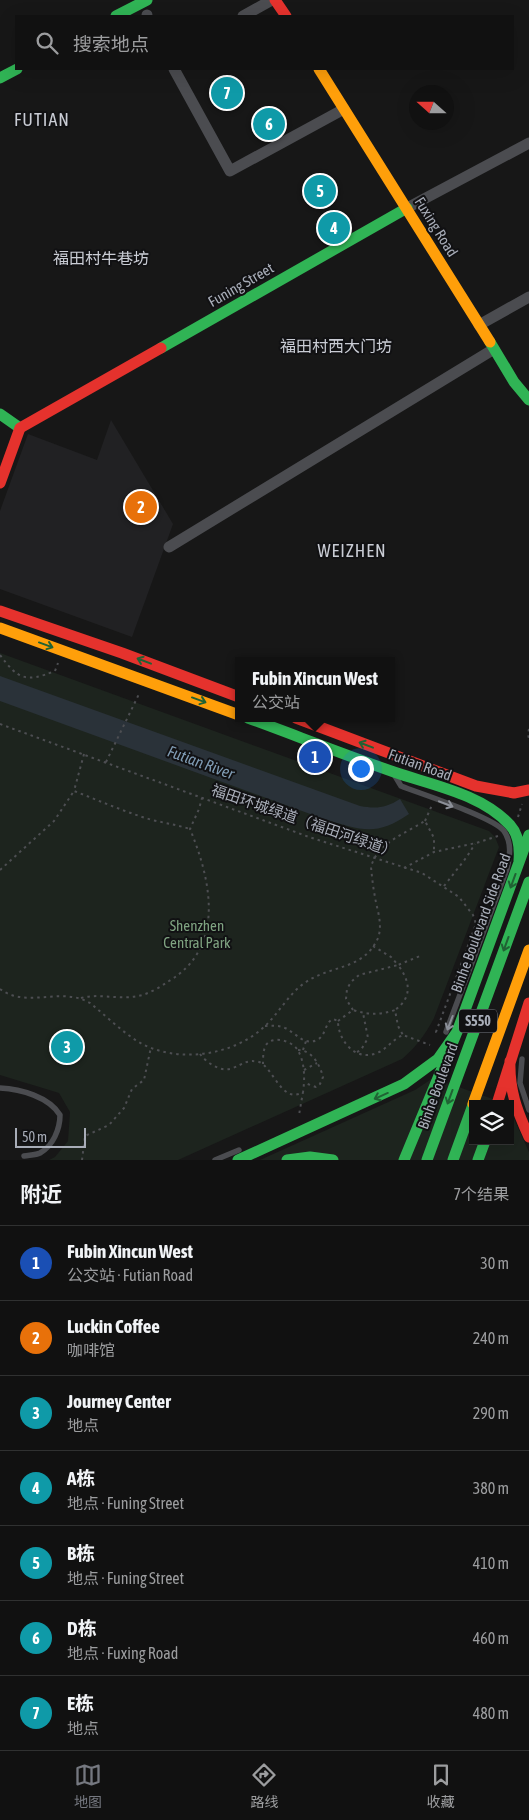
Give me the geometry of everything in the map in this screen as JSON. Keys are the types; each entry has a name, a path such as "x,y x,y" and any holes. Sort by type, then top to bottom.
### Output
{"main road":[{"path":"118,15 147,0"},
{"path":"274,0 285,15"},
{"path":"0,78 15,70"},
{"name":"Fuxing Road","path":"320,70 514,382 529,400"},
{"name":"Funing Street","path":"20,428 407,208"},
{"path":"0,414 20,428 0,483"},
{"path":"0,611 122,653 235,695"},
{"path":"0,628 235,714"},
{"name":"Futian Road","path":"259,722 476,802 498,814 511,826 516,834 520,851 519,864"},
{"name":"Futian Road","path":"307,722 476,786 514,793 526,793"},
{"name":"Binhe Boulevard Side Road","path":"404,1160 457,1032 529,836"},
{"name":"Binhe Boulevard","path":"427,1160 529,882"},
{"name":"S550","path":"474,1100 529,950"},
{"path":"485,1071 529,988"},
{"path":"529,1003 516,1060 509,1078 512,1098 529,1137"},
{"path":"238,1160 404,1084 438,1059 457,1032"},
{"path":"499,1100 516,1060"},
{"name":"S550","path":"453,1160 469,1115"},
{"path":"478,1160 484,1145"},
{"path":"287,1160 307,1156 333,1160"}],"street":[{"path":"245,15 274,0"},
{"path":"175,70 230,170 344,109"},
{"name":"Funing Street","path":"407,208 529,143"},
{"path":"479,325 529,297"},
{"path":"169,547 494,349"}],"lane":[{"path":"393,771 401,786 497,825 504,832 510,849 506,869 443,1039"},
{"path":"516,1060 520,1083 529,1110"},
{"path":"0,1088 49,1102 60,1115 58,1131 48,1146 40,1153 24,1156"},
{"path":"216,1160 242,1148"}],"path":[{"path":"0,655 14,673 30,678 54,672 58,662"},
{"path":"106,762 140,692"},
{"name":"福田环城绿道（福田河绿道）","path":"0,724 202,798 422,873 444,886 459,897 474,915 476,924 436,1032"},
{"path":"529,729 529,739"},
{"path":"0,870 54,821 74,791 84,754"},
{"path":"74,791 153,820 190,829"},
{"path":"517,821 526,793"},
{"path":"81,998 88,996 118,998 148,993 181,974 191,963 202,943 207,928 209,911 201,856 190,829 199,810 202,798"},
{"path":"0,989 21,998 57,995 81,998 138,1041 166,1051 200,1054 226,1048 257,1033 266,1026 298,988 306,982 327,972 355,963 374,946 379,935 380,925 372,880 371,866 374,858 382,846 425,821 434,799"},
{"path":"425,821 434,838 434,852"},
{"path":"404,868 434,852 476,844 500,836"},
{"path":"444,886 476,844"},
{"path":"374,946 391,957 398,965 408,982 409,992 405,1000 395,1010 375,1015 363,1013 353,1010 346,999 347,989 351,982 359,975 398,965 420,956"},
{"path":"266,1026 284,1027 306,1041 318,1040 330,1020 338,1021 353,1010"},
{"path":"395,1010 398,1026 403,1035 430,1045"},
{"path":"357,1052 362,1050 368,1038 363,1013"},
{"path":"338,1021 338,1029 344,1043 350,1049 357,1052 371,1055 378,1053 403,1035"},
{"path":"263,1064 266,1045 270,1042 284,1040 298,1050 304,1070 299,1115"},
{"path":"303,1050 306,1041"},
{"path":"82,1160 85,1136 109,1125 124,1108 132,1090 144,1080 151,1047"},
{"path":"298,1050 303,1050 313,1057 318,1063 323,1077 320,1084 316,1086 304,1083"},
{"path":"200,1054 207,1063 224,1069 234,1068 243,1062 250,1061 263,1064 286,1092 295,1094 303,1092"},
{"path":"304,1070 318,1063"}],"shaded area":[{"path":"111,420 173,524 132,637 0,589 0,511 28,434 97,460"}],"green space":[{"name":"Shenzhen Central Park","path":"0,653 489,831 495,837 499,847 434,1018 412,1050 402,1059 178,1160 49,1160 55,1157 68,1141 70,1112 59,1093 0,1075"},
{"path":"433,1078 496,1100 469,1100 469,1145 514,1145 514,1119 529,1152 529,1160 260,1160 415,1090"}],"water":[{"name":"Futian River","path":"0,676 360,806 381,807 400,799 409,814 387,826 377,829 358,828 324,819 0,701"}],"traffic: fast":[{"path":"118,15 147,0"},
{"path":"0,78 15,70"},
{"path":"161,348 407,208"},
{"path":"490,342 514,382 529,400"},
{"path":"0,414 20,428"},
{"path":"259,722 376,766 440,786 485,805 499,814 513,829 518,842 519,861"},
{"path":"404,1160 457,1032 529,835"},
{"path":"427,1160 529,882"},
{"path":"238,1160 404,1084 438,1059 457,1032"},
{"path":"453,1160 469,1116"},
{"path":"478,1160 484,1145"},
{"path":"287,1160 310,1157 333,1160"}],"traffic: slow":[{"path":"320,70 490,342"},
{"path":"0,628 235,714"},
{"path":"474,1100 529,950"}],"traffic: jam":[{"path":"275,0 285,15"},
{"path":"0,483 20,428 161,348"},
{"path":"0,611 122,653 235,695"},
{"path":"307,722 476,786 514,793 529,790"},
{"path":"498,1100 529,1003"},
{"path":"510,1061 511,1081 515,1100 529,1137"}],"place":[{"name":"E栋","path":"227,93"},
{"name":"D栋","path":"269,124"},
{"name":"B栋","path":"320,191"},
{"name":"A栋","path":"334,228"},
{"name":"Luckin Coffee","path":"141,507"},
{"name":"Fubin Xincun West","path":"315,757"},
{"name":"Journey Center","path":"67,1047"}],"district":[{"name":"FUTIAN","path":"42,120"},
{"name":"福田村牛巷坊","path":"101,258"},
{"name":"福田村西大门坊","path":"336,346"},
{"name":"WEIZHEN","path":"352,551"}]}
